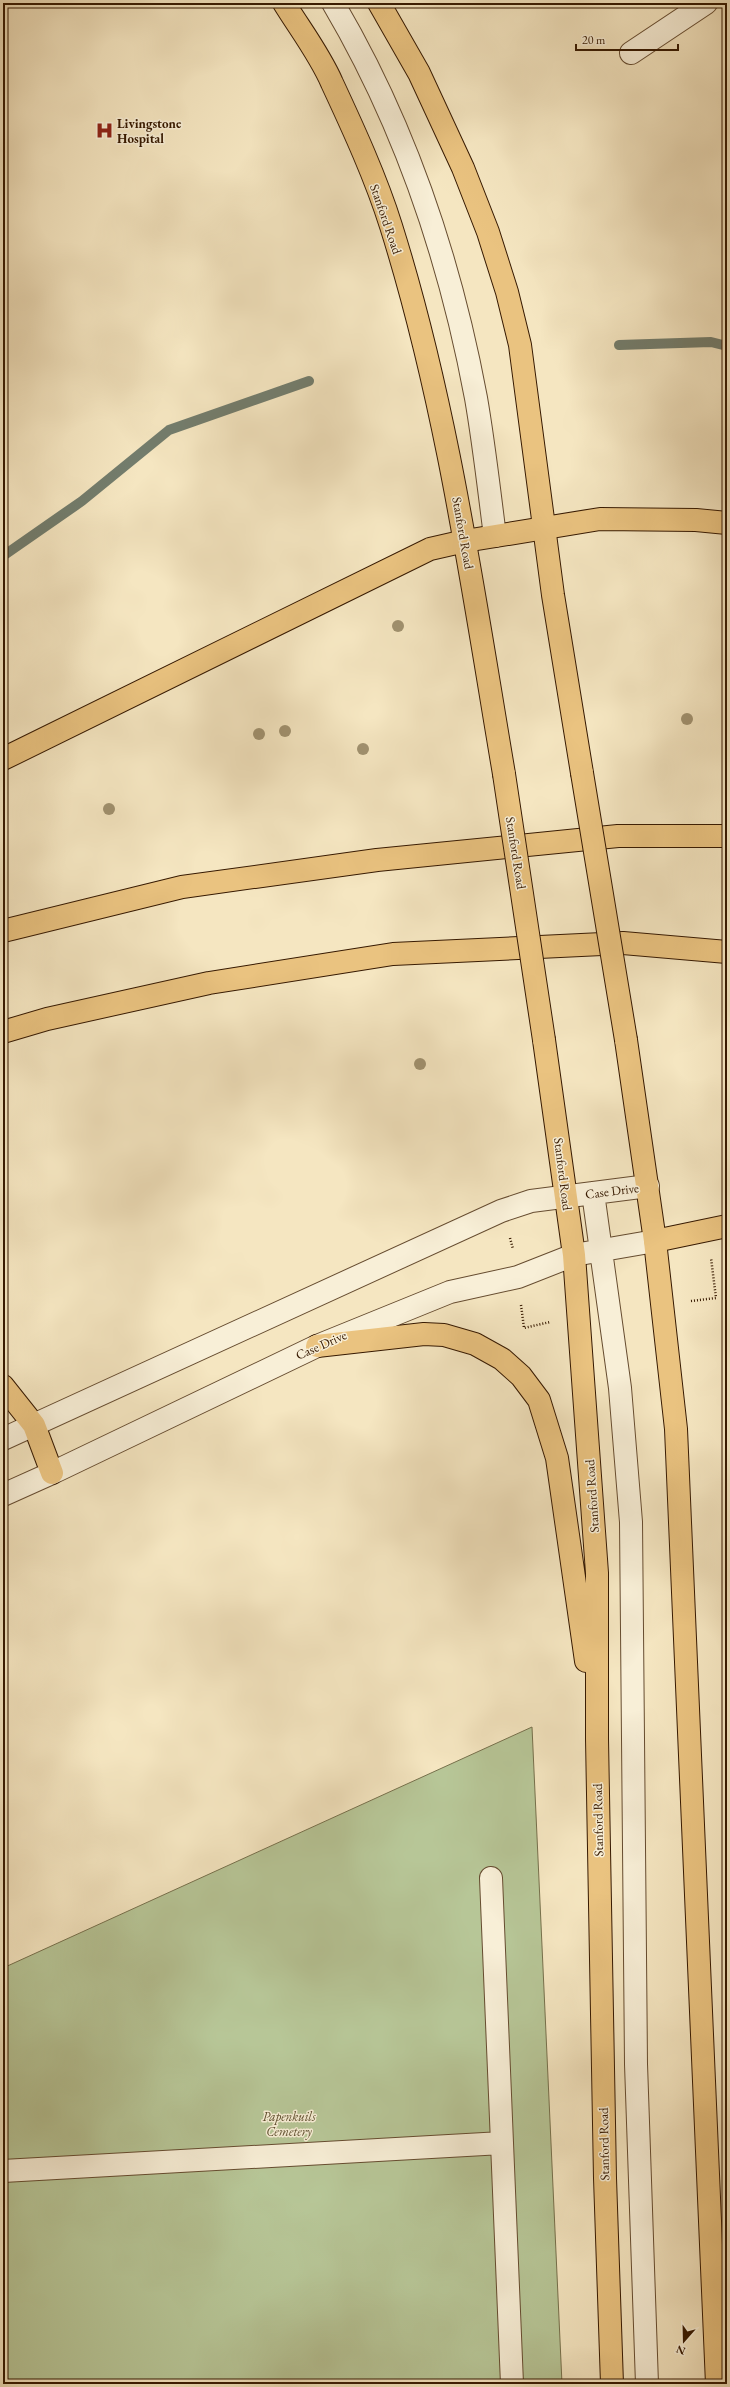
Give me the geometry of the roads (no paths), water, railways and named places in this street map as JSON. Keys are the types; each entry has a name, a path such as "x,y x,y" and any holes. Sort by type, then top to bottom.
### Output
{"main road":[{"name":"Stanford Road","path":"284,3 332,81 390,224 421,332 465,540 504,774 544,1040 574,1255 597,1572 597,1739 605,2178 612,2384"},
{"path":"379,3 419,73 463,168 495,254 520,345 553,596 626,1040 648,1186 676,1429 717,2384"},
{"path":"3,759 370,578 430,550 465,540 545,529 600,519 696,520 727,523"},
{"path":"3,931 182,887 377,860 618,836 727,836"},
{"path":"3,1032 46,1018 209,983 393,954 624,943 727,952"},
{"path":"655,1241 727,1226"},
{"path":"317,1346 424,1334 444,1335 474,1344 502,1359 521,1376 539,1400 557,1458 597,1739"},
{"path":"3,1386 34,1425 52,1473"}],"street":[{"path":"333,3 396,126 423,193 447,269 476,398 495,536"},
{"path":"631,53 706,3"},
{"name":"Case Drive","path":"3,1439 501,1211 531,1201 648,1186"},
{"path":"593,1193 620,1388 631,1522 636,2064 647,2384"},
{"name":"Case Drive","path":"3,1495 317,1346 450,1292 518,1277 574,1255 655,1241"},
{"path":"491,1878 512,2384"},
{"path":"3,2171 502,2143"}],"waterway":[{"path":"619,345 711,342 727,346"},
{"path":"3,556 82,501 169,430 309,381"}],"place":[{"name":"Livingstone Hospital","path":"104,130"}],"park label":[{"name":"Papenkuils Cemetery","path":"289,2124"}]}
